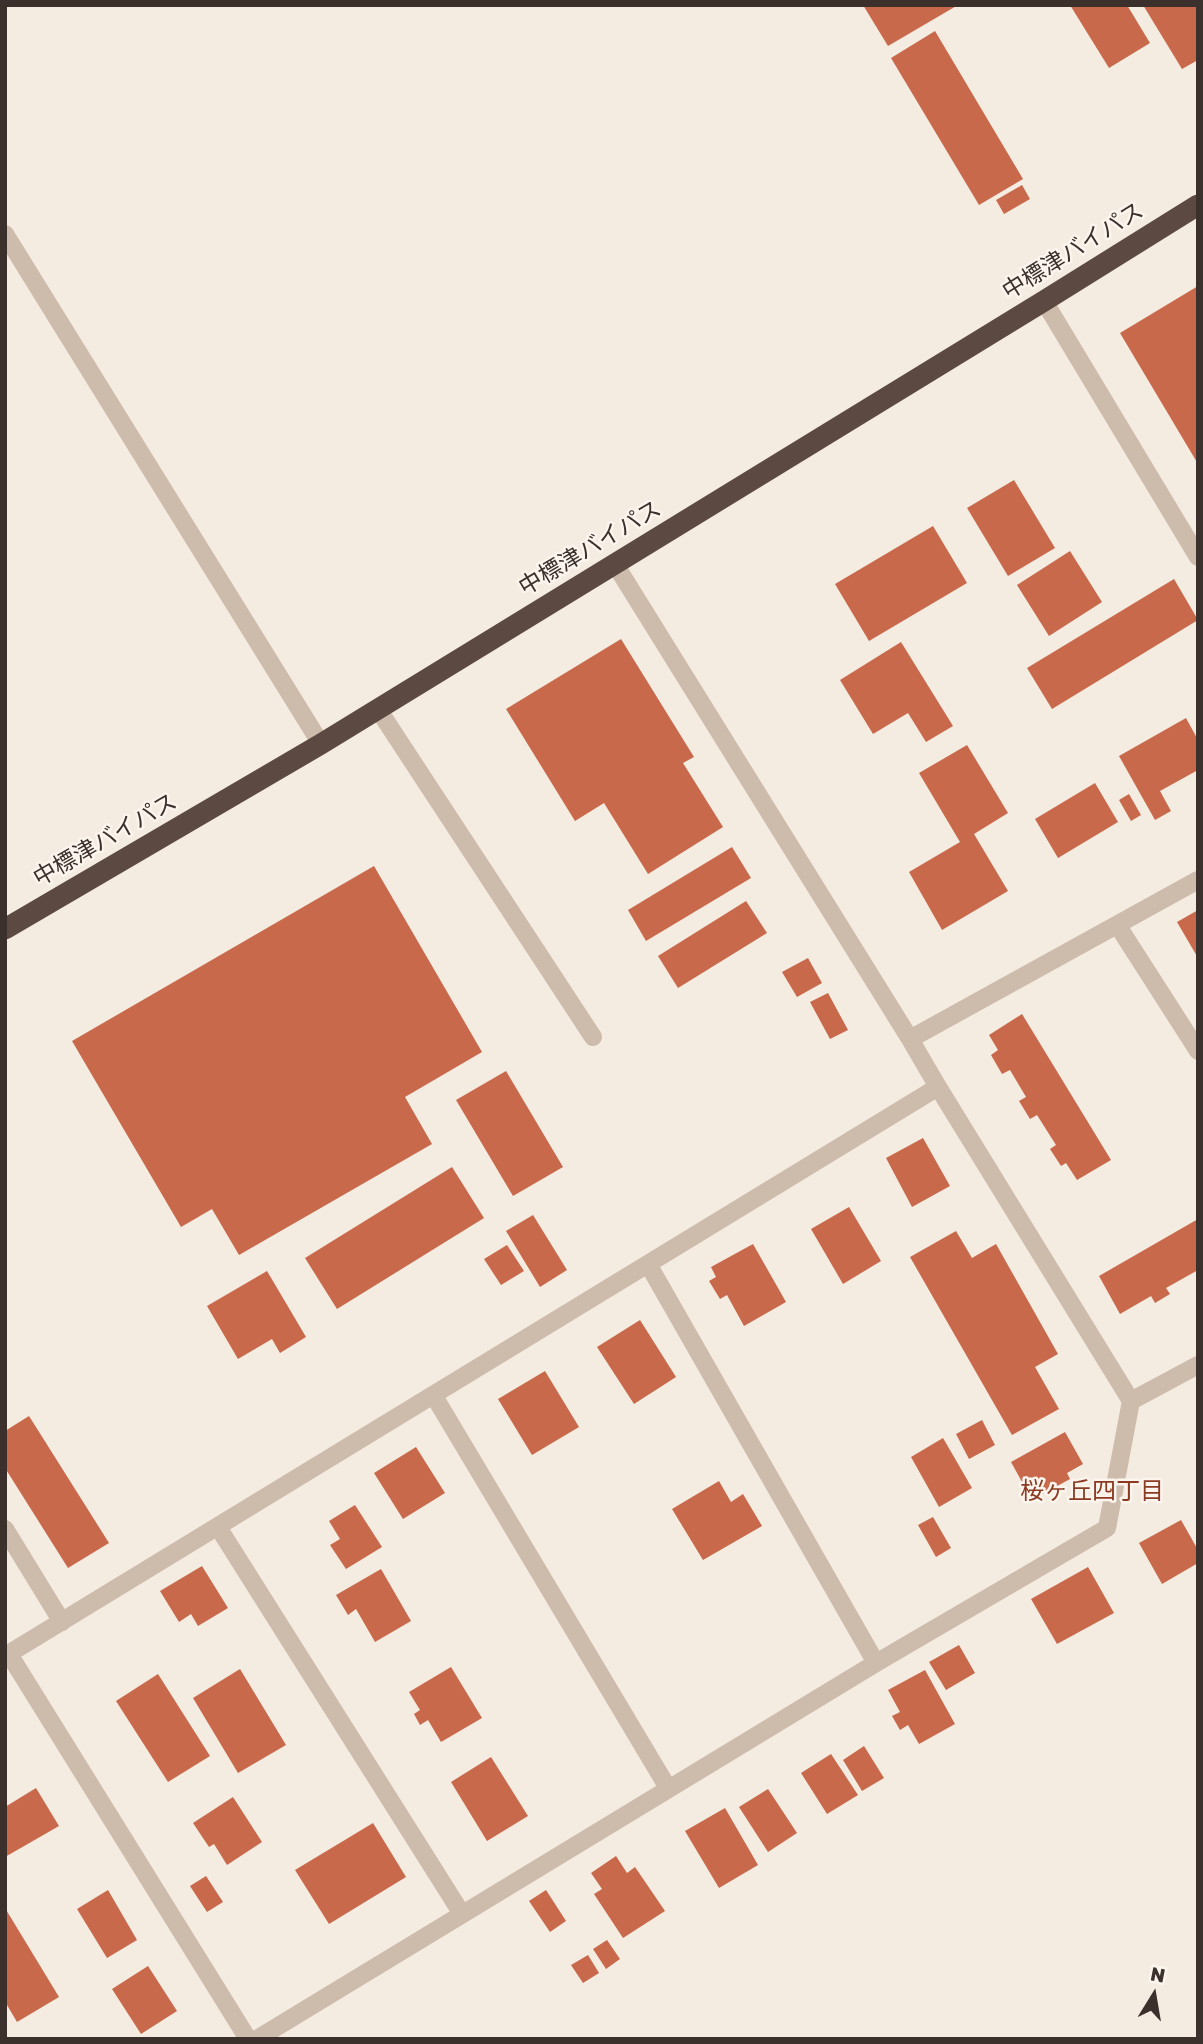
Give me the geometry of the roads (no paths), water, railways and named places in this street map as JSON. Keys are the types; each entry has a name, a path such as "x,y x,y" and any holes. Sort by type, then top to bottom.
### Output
{"highway":[{"name":"中標津バイパス","path":"5,929 321,744 1198,205"}],"street":[{"path":"5,234 321,744"},
{"path":"1044,301 1198,557"},
{"path":"257,2039 668,1788 1107,1528 1131,1401 615,564"},
{"path":"378,709 593,1037"},
{"path":"910,1039 1198,880"},
{"path":"1118,926 1198,1051"},
{"path":"248,2039 7,1655 938,1087"},
{"path":"648,1264 876,1663"},
{"path":"1131,1401 1198,1365"},
{"path":"434,1396 668,1788"},
{"path":"218,1527 462,1914"},
{"path":"5,1529 62,1622"}],"district":[{"name":"桜ヶ丘四丁目","path":"1092,1491"}]}
